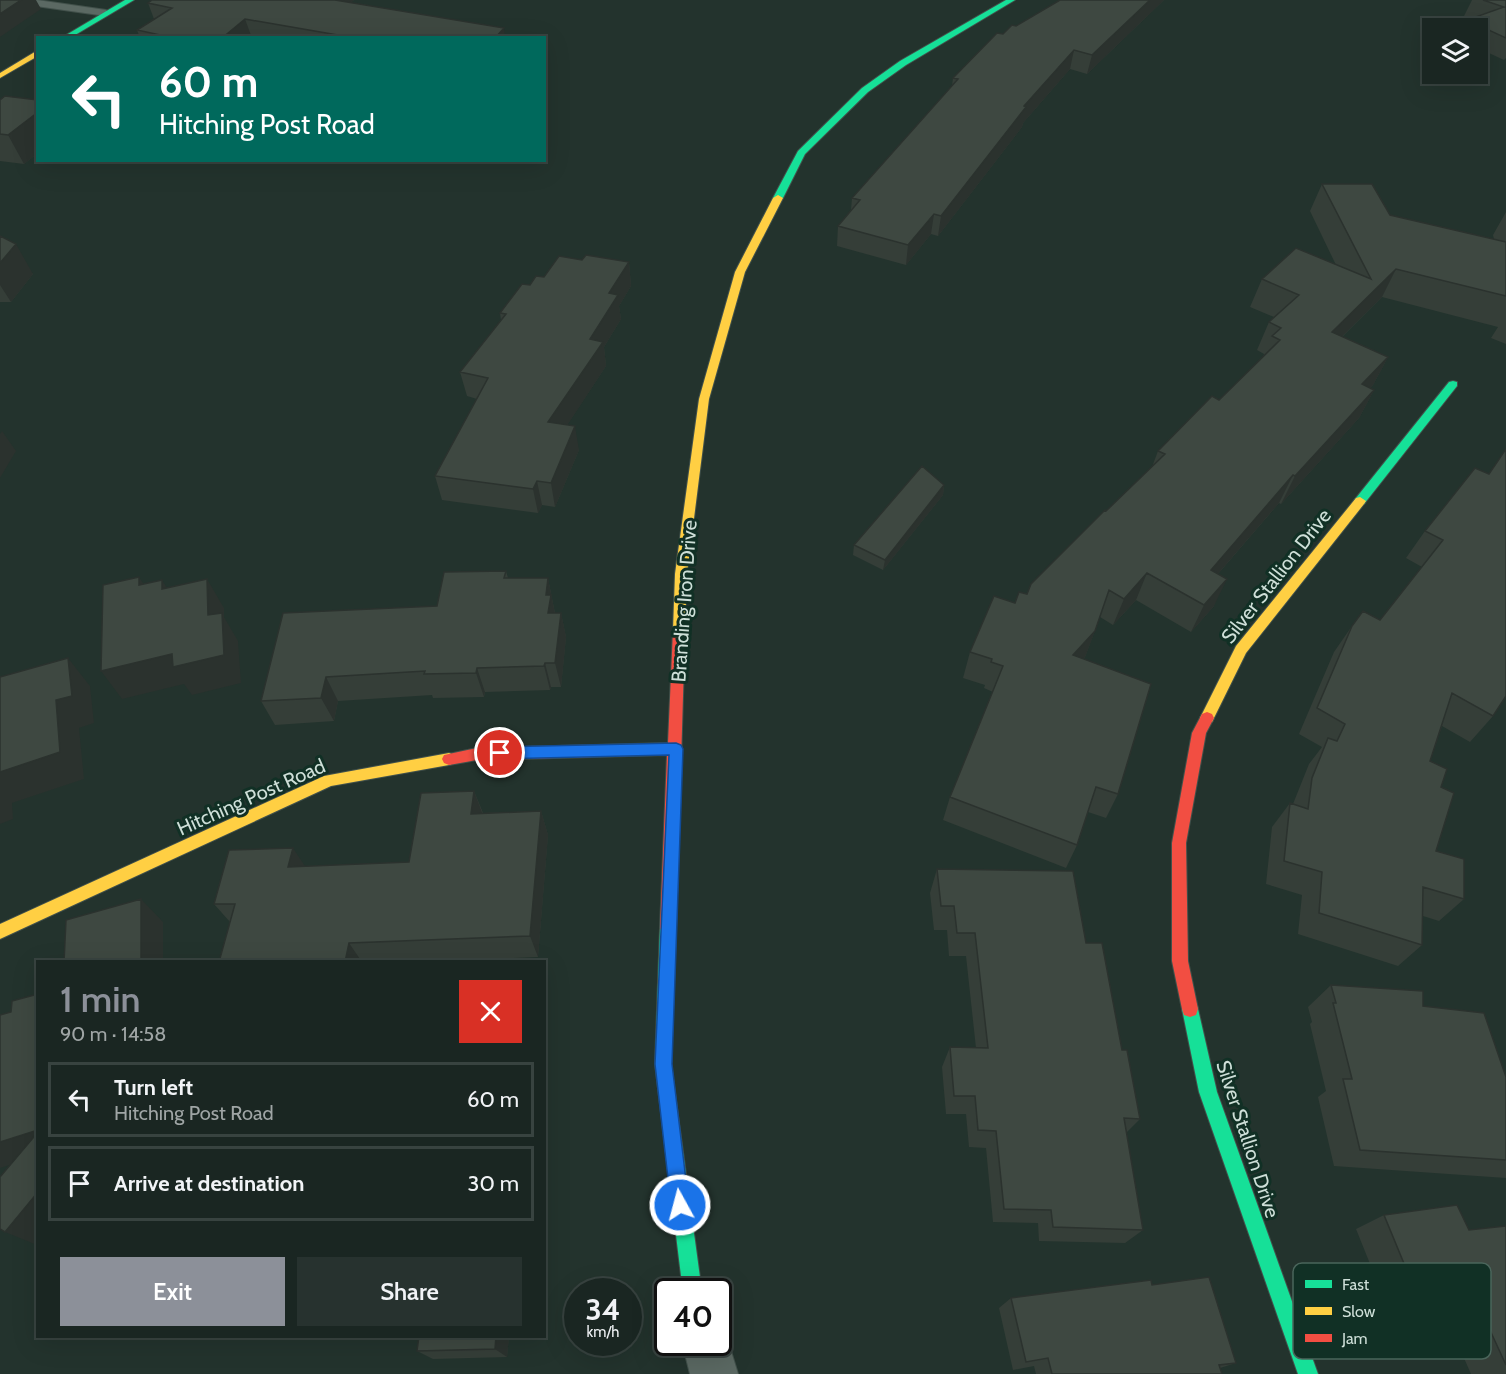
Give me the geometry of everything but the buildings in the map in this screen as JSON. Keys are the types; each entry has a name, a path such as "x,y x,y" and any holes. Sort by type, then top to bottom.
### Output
{"street":[{"path":"68,36 130,0"},
{"name":"Branding Iron Drive","path":"689,1278 663,1064 681,574 704,399 740,272 801,153 865,90 903,63 1011,0"},
{"path":"0,76 36,53"},
{"name":"Silver Stallion Drive","path":"1293,1332 1208,1092 1180,961 1179,843 1199,733 1241,650 1453,384"},
{"name":"Hitching Post Road","path":"0,932 329,780 477,753 676,749"},
{"path":"710,1356 714,1374"},
{"name":"Silver Stallion Drive","path":"1303,1359 1308,1374"}],"lane":[{"path":"15,0 106,14"}],"traffic: fast":[{"path":"67,36 130,0"},
{"path":"778,198 801,153 865,90 903,63 1011,0"},
{"path":"1360,501 1453,384"},
{"path":"668,928 663,1064 691,1278"},
{"path":"1190,1009 1208,1092 1293,1332"},
{"path":"1303,1359 1308,1374"}],"traffic: slow":[{"path":"0,76 36,53"},
{"path":"679,630 681,574 704,399 740,272 778,198"},
{"path":"1207,718 1241,650 1360,501"},
{"path":"0,932 329,780 449,759"}],"traffic: jam":[{"path":"668,928 679,630"},
{"path":"1190,1009 1180,961 1179,843 1199,733 1207,718"},
{"path":"449,759 477,754 676,749"}],"route":[{"path":"500,753 676,749 663,1064 680,1205"}]}
